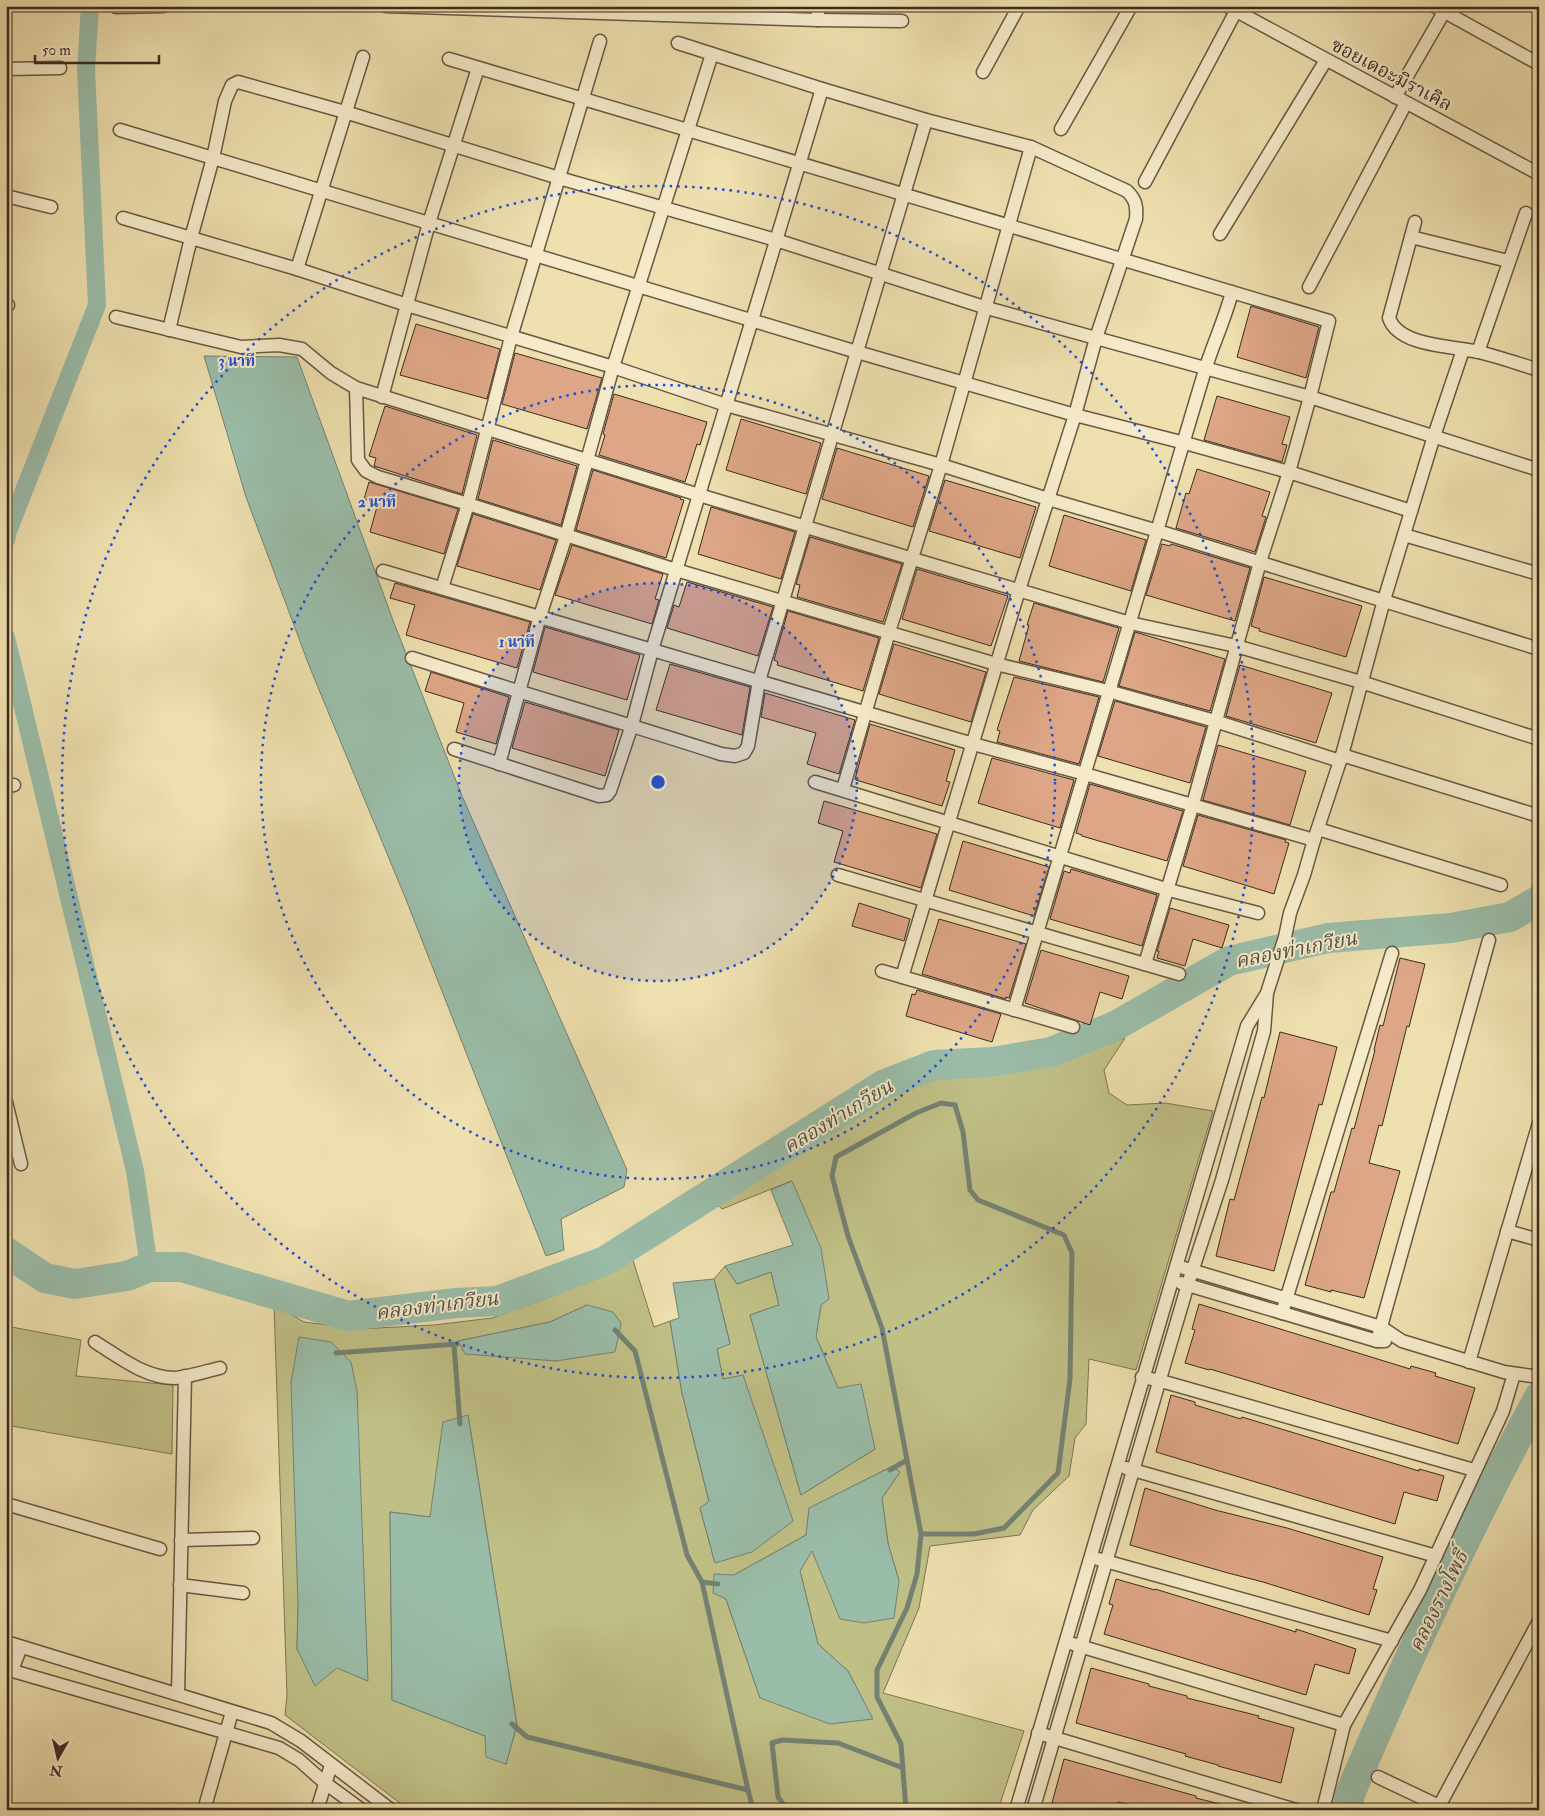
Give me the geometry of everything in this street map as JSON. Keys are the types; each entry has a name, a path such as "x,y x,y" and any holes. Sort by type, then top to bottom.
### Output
{"street":[{"path":"116,7 163,6"},
{"path":"386,6 902,22"},
{"path":"818,6 818,20"},
{"path":"984,72 1019,6"},
{"path":"1061,129 1131,6"},
{"path":"1145,182 1232,9"},
{"name":"ซอยเดอะมิราเคิล","path":"1232,9 1539,174"},
{"path":"1309,287 1401,100 1439,9 1539,64"},
{"path":"442,588 468,504 511,337 600,41"},
{"path":"678,43 926,120 1031,147 1127,191 1135,199 1137,208 1136,219 1121,258 1096,338 1075,414 996,664 902,977"},
{"path":"499,764 613,367 686,130 712,54"},
{"path":"297,269 363,57"},
{"path":"449,58 1329,321 1290,472 1260,562 1169,890 1146,964"},
{"path":"1220,234 1326,60"},
{"path":"6,69 60,68"},
{"path":"382,396 429,223 452,145 478,68"},
{"path":"169,330 213,158 225,101 232,86 238,82 345,112 559,178 776,240 987,308 1310,397 1539,470"},
{"path":"454,749 599,796 607,795 632,725 652,650 822,89"},
{"path":"412,658 722,754 735,756 744,753 748,746 759,681 926,120"},
{"path":"120,130 857,352 1075,414 1290,472 1411,512"},
{"path":"843,789 987,308 1031,147"},
{"path":"6,196 51,207"},
{"path":"1478,352 1526,213"},
{"path":"123,218 297,269 407,305 613,367 726,405 941,465 1048,499 1158,530 1539,649"},
{"path":"1415,222 1389,318 1391,325 1402,335 1418,341 1478,352 1539,370"},
{"path":"1411,237 1508,261"},
{"path":"1014,1010 1108,691 1206,369 1232,292"},
{"path":"116,317 242,347 279,346 302,349 331,373 356,388 912,559 1130,623 1236,646 1361,682 1539,739"},
{"path":"1033,1810 1056,1738 1081,1646 1192,1270 1222,1180 1264,1031 1267,993 1285,937 1290,913 1304,876 1341,758 1384,600 1434,436 1463,350"},
{"path":"356,388 358,460 366,471 378,478 783,602 996,664 1108,691 1215,721 1539,816"},
{"path":"1404,535 1539,574"},
{"path":"383,571 973,744 1502,885"},
{"path":"816,782 1169,890 1258,913"},
{"path":"838,875 1179,974"},
{"path":"1377,1341 1489,940"},
{"path":"1282,1313 1392,953"},
{"path":"882,971 1073,1027"},
{"path":"1016,1810 1142,1377 1204,1175 1247,1026 1267,993"},
{"path":"1236,1065 1253,1069"},
{"path":"6,1102 21,1164"},
{"path":"1469,1362 1536,1140 1539,1123"},
{"path":"1204,1175 1222,1180"},
{"path":"1507,1231 1539,1240"},
{"path":"1176,1265 1381,1327 1402,1341 1469,1362 1518,1375 1539,1377"},
{"path":"1172,1280 1377,1341 1402,1341"},
{"path":"95,1342 138,1369 152,1375 166,1377 184,1376 220,1368"},
{"path":"1323,1810 1344,1725 1420,1590 1518,1375"},
{"path":"178,1694 184,1376"},
{"path":"1142,1377 1161,1380 1474,1470"},
{"path":"1117,1465 1436,1556"},
{"path":"6,1504 160,1549"},
{"path":"181,1540 253,1538"},
{"path":"1090,1556 1392,1641"},
{"path":"180,1584 243,1593"},
{"path":"1378,1777 1438,1808 1539,1622"},
{"path":"1065,1641 1344,1725"},
{"path":"6,1642 271,1723 301,1741 391,1810"},
{"path":"21,1646 9,1670 279,1748 299,1760 325,1783 362,1810"},
{"path":"204,1810 232,1712"},
{"path":"1038,1733 1296,1810"},
{"path":"317,1810 332,1765"}],"green space":[{"path":"1125,1038 1104,1070 1109,1093 1127,1105 1165,1103 1213,1111 1136,1370 1089,1359 1086,1424 1075,1438 1069,1476 1033,1510 1020,1535 930,1546 919,1608 883,1693 1024,1731 998,1810 409,1810 285,1715 287,1695 274,1304 304,1322 359,1329 434,1325 492,1318 558,1294 631,1254 654,1327 670,1321 682,1393 709,1502 700,1508 715,1563 744,1376 723,1379 717,1349 730,1343 714,1279 725,1266 737,1284 771,1272 779,1305 750,1315 801,1495 875,1449 838,1388 816,1337 821,1305 791,1181 722,1209 711,1197 796,1148 810,1147 912,1082 950,1072 1045,1066","holes":["587,1305 556,1361 458,1341 550,1322","468,1415 517,1725 506,1764 485,1736 392,1700 390,1512 430,1517","893,1466 900,1472 882,1498 888,1543 899,1581 811,1550 800,1571 818,1644 848,1671 872,1719 760,1698 726,1599 734,1575 806,1535 810,1508","298,1606 368,1681 297,1649"]},
{"path":"6,1326 81,1340 76,1376 173,1385 172,1454 6,1425"}],"shaded area":[{"path":"204,356 297,357 394,623 462,796 627,1170 624,1187 561,1219 564,1250 546,1256 405,897 310,668 246,497"},
{"path":"792,1181 821,1248 829,1299 821,1305 816,1337 838,1388 861,1384 875,1449 801,1495 750,1315 779,1305 771,1272 737,1284 725,1266 793,1245 771,1190"},
{"path":"714,1279 730,1344 717,1349 723,1379 743,1375 793,1521 752,1552 715,1563 700,1508 709,1501 682,1393 670,1321 679,1318 673,1283"},
{"path":"587,1305 613,1312 621,1323 615,1352 556,1361 465,1354 458,1341 550,1322"},
{"path":"299,1337 331,1342 351,1362 357,1391 368,1681 337,1668 315,1686 297,1649 298,1606 291,1382"},
{"path":"468,1415 517,1725 506,1764 486,1757 485,1736 392,1700 390,1512 430,1517 443,1422"},
{"path":"893,1466 900,1472 882,1498 888,1543 899,1581 894,1618 864,1623 840,1619 812,1551 800,1571 818,1644 848,1671 873,1719 830,1724 760,1698 726,1599 713,1593 714,1574 734,1575 806,1535 809,1508"}],"building":[{"path":"1251,306 1319,327 1306,378 1237,357"},
{"path":"416,324 500,349 487,399 400,375"},
{"path":"515,353 602,378 587,429 502,404"},
{"path":"614,394 707,422 700,445 697,444 685,482 599,455"},
{"path":"1217,396 1290,417 1282,444 1287,445 1282,462 1204,440"},
{"path":"385,406 477,435 462,494 374,466 376,458 369,456"},
{"path":"741,419 821,443 806,494 726,470"},
{"path":"493,440 577,466 561,525 478,499"},
{"path":"837,448 929,476 913,527 822,499"},
{"path":"1197,469 1270,492 1262,516 1266,517 1255,552 1176,528 1186,493 1189,494"},
{"path":"593,470 684,500 666,558 576,530"},
{"path":"945,480 1036,507 1020,558 929,531"},
{"path":"369,482 458,509 444,554 370,532 378,503 364,499"},
{"path":"711,507 795,532 781,579 698,554"},
{"path":"473,514 556,540 540,590 457,566"},
{"path":"1064,515 1146,540 1131,591 1049,566"},
{"path":"810,537 902,564 883,622 797,597 800,585 796,584"},
{"path":"1162,544 1170,546 1171,544 1250,568 1235,621 1146,595"},
{"path":"572,545 663,574 655,599 659,600 652,624 555,595"},
{"path":"917,569 1008,596 991,646 902,619"},
{"path":"1264,577 1362,606 1346,657 1259,631 1260,629 1251,626"},
{"path":"687,582 773,607 758,656 667,628 674,605 679,607"},
{"path":"395,583 530,622 517,668 406,635 415,605 390,598"},
{"path":"1034,603 1119,628 1103,682 1019,661"},
{"path":"788,611 879,638 863,691 777,665 778,662 774,660"},
{"path":"545,627 640,655 627,700 533,672"},
{"path":"1135,632 1225,659 1210,711 1119,686"},
{"path":"894,644 986,672 971,722 879,694"},
{"path":"670,664 750,687 742,735 656,710"},
{"path":"1240,665 1332,693 1316,743 1226,716"},
{"path":"431,672 509,697 496,744 456,732 464,703 425,691"},
{"path":"1014,677 1099,697 1079,764 997,742 1000,731 997,730"},
{"path":"765,693 855,720 839,774 807,764 816,733 761,717"},
{"path":"1115,701 1206,727 1190,783 1098,756"},
{"path":"525,702 619,730 605,776 512,748"},
{"path":"870,724 955,750 946,781 950,782 942,806 855,779"},
{"path":"1218,745 1306,771 1290,825 1203,800"},
{"path":"992,758 1074,780 1060,828 978,803"},
{"path":"1090,784 1183,811 1167,861 1076,833"},
{"path":"824,801 937,834 921,888 834,862 843,831 818,823"},
{"path":"1198,815 1286,840 1285,842 1289,843 1274,894 1183,866"},
{"path":"963,841 1049,867 1034,916 949,890"},
{"path":"1071,869 1157,895 1142,946 1050,919 1064,871 1070,873"},
{"path":"859,903 910,919 904,941 852,926"},
{"path":"1170,908 1229,925 1222,948 1193,939 1185,966 1157,958 1159,951 1157,951"},
{"path":"939,919 1026,944 1009,998 1006,997 1006,999 922,974"},
{"path":"1041,950 1129,976 1122,999 1100,992 1090,1025 1025,1003"},
{"path":"1400,958 1425,964 1382,1126 1379,1125 1369,1163 1400,1171 1364,1298 1305,1285 1331,1192 1334,1192 1352,1128 1354,1129 1380,1025 1383,1026"},
{"path":"917,990 1001,1014 992,1042 906,1016 912,994 915,995"},
{"path":"1280,1032 1337,1047 1322,1105 1319,1104 1274,1271 1216,1256 1230,1199 1234,1200 1262,1097 1264,1098"},
{"path":"1199,1304 1410,1369 1411,1366 1436,1373 1435,1376 1475,1388 1458,1444 1185,1363 1195,1330 1192,1329"},
{"path":"1171,1395 1195,1402 1195,1405 1241,1419 1242,1417 1419,1471 1419,1469 1444,1476 1437,1501 1404,1492 1395,1524 1156,1452"},
{"path":"1145,1488 1215,1510 1287,1528 1383,1557 1373,1589 1377,1590 1369,1615 1263,1582 1130,1545"},
{"path":"1116,1579 1296,1632 1296,1629 1356,1649 1349,1674 1315,1664 1306,1695 1104,1634 1113,1605 1109,1604"},
{"path":"1091,1668 1149,1684 1149,1686 1187,1696 1187,1698 1259,1716 1258,1718 1294,1728 1281,1783 1076,1723"},
{"path":"1064,1759 1196,1796 1196,1798 1224,1805 1224,1810 1149,1810 1118,1802 1116,1810 1050,1810"}],"waterway":[{"path":"6,540 97,305 86,69 90,6"},
{"path":"6,637 135,1171 149,1267"},
{"name":"คลองท่าเกวียน","path":"6,1252 45,1278 75,1284 127,1276 149,1267 182,1267 348,1316 456,1303 497,1301 605,1261 883,1085 934,1065 992,1062 1051,1052 1115,1026 1229,961 1328,938 1451,928 1510,917 1539,900"},
{"path":"906,1810 901,1744 877,1697 877,1670 907,1608 917,1574 921,1534 882,1328 848,1236 832,1176 836,1157 916,1113 941,1103 955,1105 963,1132 970,1190 978,1200 1064,1235 1072,1253 1070,1379 1058,1473 1004,1528 974,1534 921,1534"},
{"path":"615,1330 635,1351 687,1555 702,1582 718,1584"},
{"path":"336,1353 457,1344"},
{"path":"454,1345 460,1424"},
{"name":"คลองรางโพธิ์","path":"1347,1810 1350,1794 1416,1643 1463,1544 1539,1397"},
{"path":"890,1470 907,1460"},
{"path":"512,1724 527,1737 748,1790 702,1582"},
{"path":"793,1810 786,1808 778,1797 772,1743 782,1740 838,1743 903,1768"},
{"path":"748,1790 753,1810"}]}
